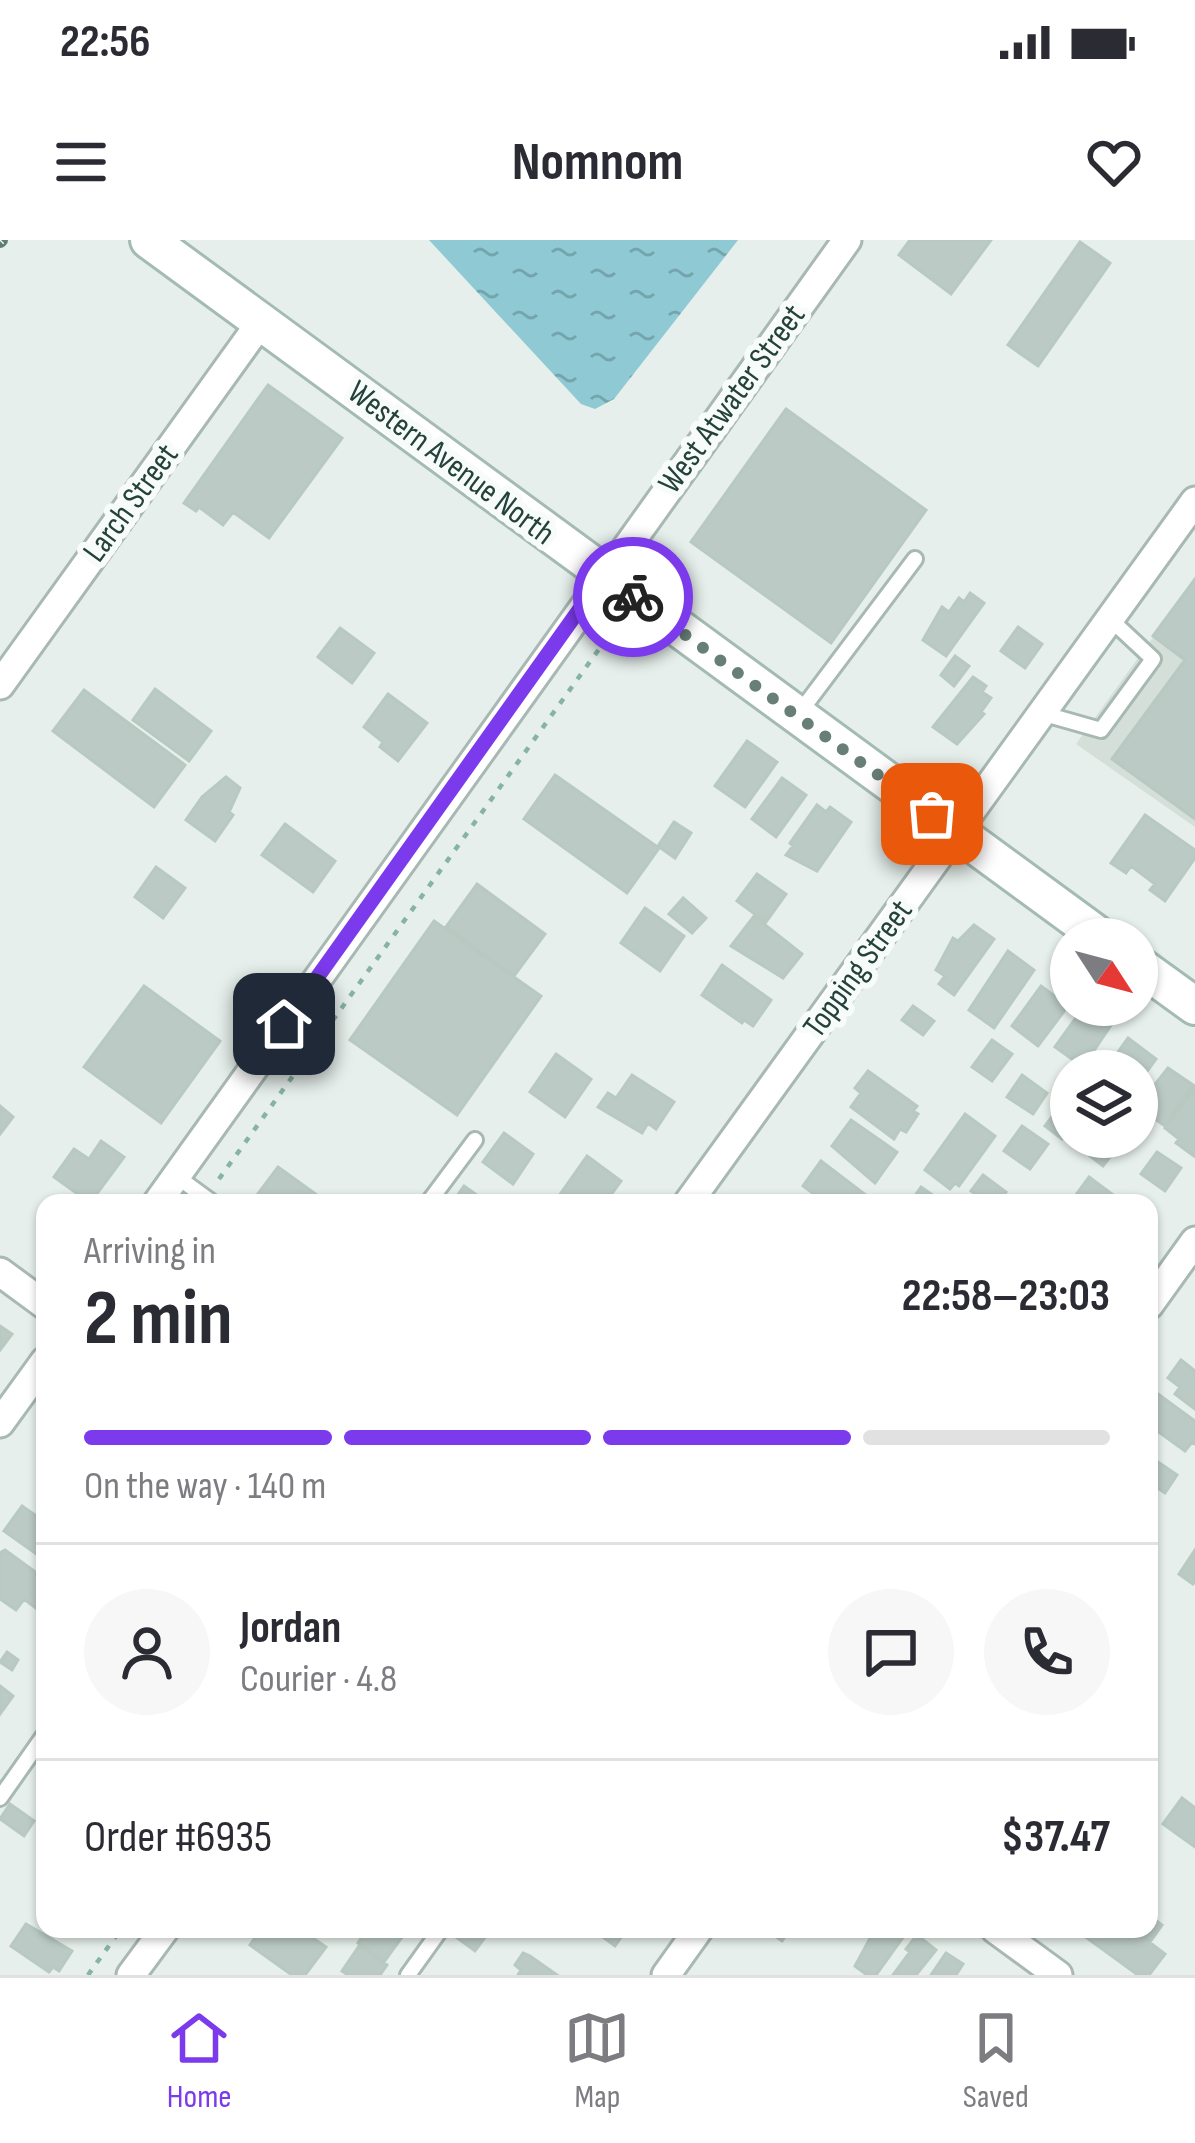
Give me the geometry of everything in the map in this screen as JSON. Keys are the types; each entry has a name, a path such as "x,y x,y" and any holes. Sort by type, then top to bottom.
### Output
{"street":[{"name":"West Atwater Street","path":"163,1194 847,240"},
{"name":"Western Avenue North","path":"153,243 1074,918"},
{"name":"Larch Street","path":"0,685 261,322"},
{"name":"Topping Street","path":"695,1194 1195,501"},
{"path":"1158,979 1195,1006"},
{"path":"1158,1292 1195,1241"},
{"path":"0,1272 36,1298"},
{"path":"0,1423 36,1373"},
{"path":"131,1975 158,1938"},
{"path":"666,1975 693,1938"},
{"path":"1007,1938 1058,1975"}],"lane":[{"path":"797,716 915,559"},
{"path":"1040,713 1101,730 1140,677 1153,659 1109,618"},
{"path":"435,1194 475,1140"},
{"path":"176,1176 201,1194"},
{"path":"0,1798 36,1747"},
{"path":"408,1975 435,1938"}],"path":[{"path":"213,1194 612,631"},
{"path":"88,1975 115,1938"}],"shaded area":[{"path":"1195,579 1195,827 1076,744"}],"water":[{"path":"429,240 738,240 614,399 595,409 581,404"}],"building":[{"path":"910,240 991,240 951,294 899,255"},
{"path":"1080,242 1110,263 1038,366 1008,345"},
{"path":"268,385 342,438 269,538 233,512 223,525 199,507 196,511 184,503"},
{"path":"786,409 926,510 831,643 691,542"},
{"path":"1195,579 1195,819 1112,759 1185,660 1153,636"},
{"path":"970,593 984,603 946,656 923,640 942,607 949,612 959,598 964,602"},
{"path":"1018,627 1042,644 1025,668 1001,651"},
{"path":"340,628 374,653 352,683 318,657"},
{"path":"955,656 969,666 954,686 941,675"},
{"path":"973,677 986,686 982,692 991,698 984,714 957,744 933,727"},
{"path":"155,689 211,731 189,761 133,720"},
{"path":"84,690 185,765 154,807 53,731"},
{"path":"388,694 427,723 398,761 364,727"},
{"path":"747,741 777,762 745,807 715,786"},
{"path":"555,775 659,848 627,893 524,819"},
{"path":"226,777 240,788 229,812 233,815 215,841 186,820 202,797"},
{"path":"782,778 806,795 776,837 752,819"},
{"path":"817,805 826,812 830,807 851,822 817,871 786,855"},
{"path":"1145,815 1195,850 1195,858 1165,901 1150,890 1155,884 1131,866 1126,873 1111,863"},
{"path":"674,822 691,833 675,858 658,846"},
{"path":"285,824 335,861 313,892 262,855"},
{"path":"156,867 185,888 163,918 135,897"},
{"path":"757,874 786,894 766,922 737,901"},
{"path":"477,884 545,934 514,976 446,927"},
{"path":"683,898 706,918 692,933 669,914"},
{"path":"645,908 684,936 660,971 621,943"},
{"path":"754,916 802,954 783,978 731,946"},
{"path":"434,921 541,996 457,1115 350,1040"},
{"path":"974,925 994,939 954,995 939,984 945,976 936,970 953,938 958,941"},
{"path":"1008,951 1034,970 994,1028 969,1010"},
{"path":"722,965 771,1000 753,1026 702,995"},
{"path":"144,986 220,1041 161,1123 84,1067"},
{"path":"1041,986 1050,993 1053,1026 1038,1046 1012,1026"},
{"path":"913,1006 934,1021 923,1035 902,1020"},
{"path":"1070,1026 1110,1026 1094,1050 1055,1047"},
{"path":"1128,1038 1144,1050 1119,1050"},
{"path":"992,1040 1012,1054 992,1081 972,1067"},
{"path":"556,1054 591,1079 565,1117 530,1092"},
{"path":"1168,1068 1193,1085 1165,1126 1158,1121 1158,1081"},
{"path":"868,1071 917,1106 913,1111 918,1114 906,1132 900,1129 894,1139 851,1107 861,1093 855,1088"},
{"path":"632,1075 674,1102 656,1129 648,1123 642,1133 598,1107 608,1093 616,1098"},
{"path":"1022,1075 1047,1093 1033,1114 1007,1097"},
{"path":"1195,1087 1195,1154 1194,1156 1165,1128"},
{"path":"0,1106 13,1117 0,1134"},
{"path":"965,1114 995,1136 959,1186 955,1183 950,1189 925,1170"},
{"path":"851,1120 897,1152 875,1183 832,1146"},
{"path":"1022,1126 1048,1144 1030,1169 1004,1151"},
{"path":"504,1133 533,1154 513,1184 483,1162"},
{"path":"101,1141 124,1157 97,1194 78,1194 54,1177 74,1149 89,1159"},
{"path":"1158,1153 1181,1168 1165,1191 1141,1174"},
{"path":"587,1156 621,1181 612,1194 560,1194"},
{"path":"821,1161 864,1194 814,1194 803,1186"},
{"path":"278,1167 316,1194 258,1194"},
{"path":"983,1175 1006,1192 975,1194 971,1191"},
{"path":"1089,1177 1112,1194 1077,1194"},
{"path":"0,1326 12,1334 0,1350"},
{"path":"1181,1360 1195,1371 1195,1409 1175,1394 1180,1387 1168,1378"},
{"path":"1158,1394 1195,1421 1195,1444 1185,1451 1158,1432"},
{"path":"1158,1462 1177,1475 1165,1493 1158,1488"},
{"path":"22,1506 36,1516 36,1554 4,1531"},
{"path":"5,1550 36,1572 36,1608 24,1599 16,1610 0,1599 0,1553"},
{"path":"1195,1550 1195,1582 1193,1584 1179,1574"},
{"path":"7,1652 18,1660 12,1670 0,1662"},
{"path":"0,1686 13,1696 0,1714"},
{"path":"1182,1798 1195,1808 1195,1847 1163,1824"},
{"path":"10,1804 34,1821 24,1836 0,1819"},
{"path":"26,1924 36,1930 36,1938 50,1938 72,1951 59,1971 53,1967 49,1972 11,1946"},
{"path":"255,1938 313,1938 326,1947 305,1975 292,1975 250,1945"},
{"path":"362,1938 401,1938 384,1962 358,1943"},
{"path":"457,1938 484,1938 475,1951"},
{"path":"870,1938 903,1938 876,1975 855,1966"},
{"path":"915,1938 921,1938 936,1950 916,1975 893,1975 910,1952 906,1949"},
{"path":"1087,1938 1144,1938 1165,1954 1149,1975 1138,1975"},
{"path":"359,1946 387,1965 380,1975 342,1971"},
{"path":"523,1953 557,1975 518,1975 521,1970 515,1965"},
{"path":"946,1953 963,1964 956,1975 931,1975"}],"way so far":[{"path":"633,597 932,814"}],"route":[{"path":"284,1024 604,575 633,597"}]}
